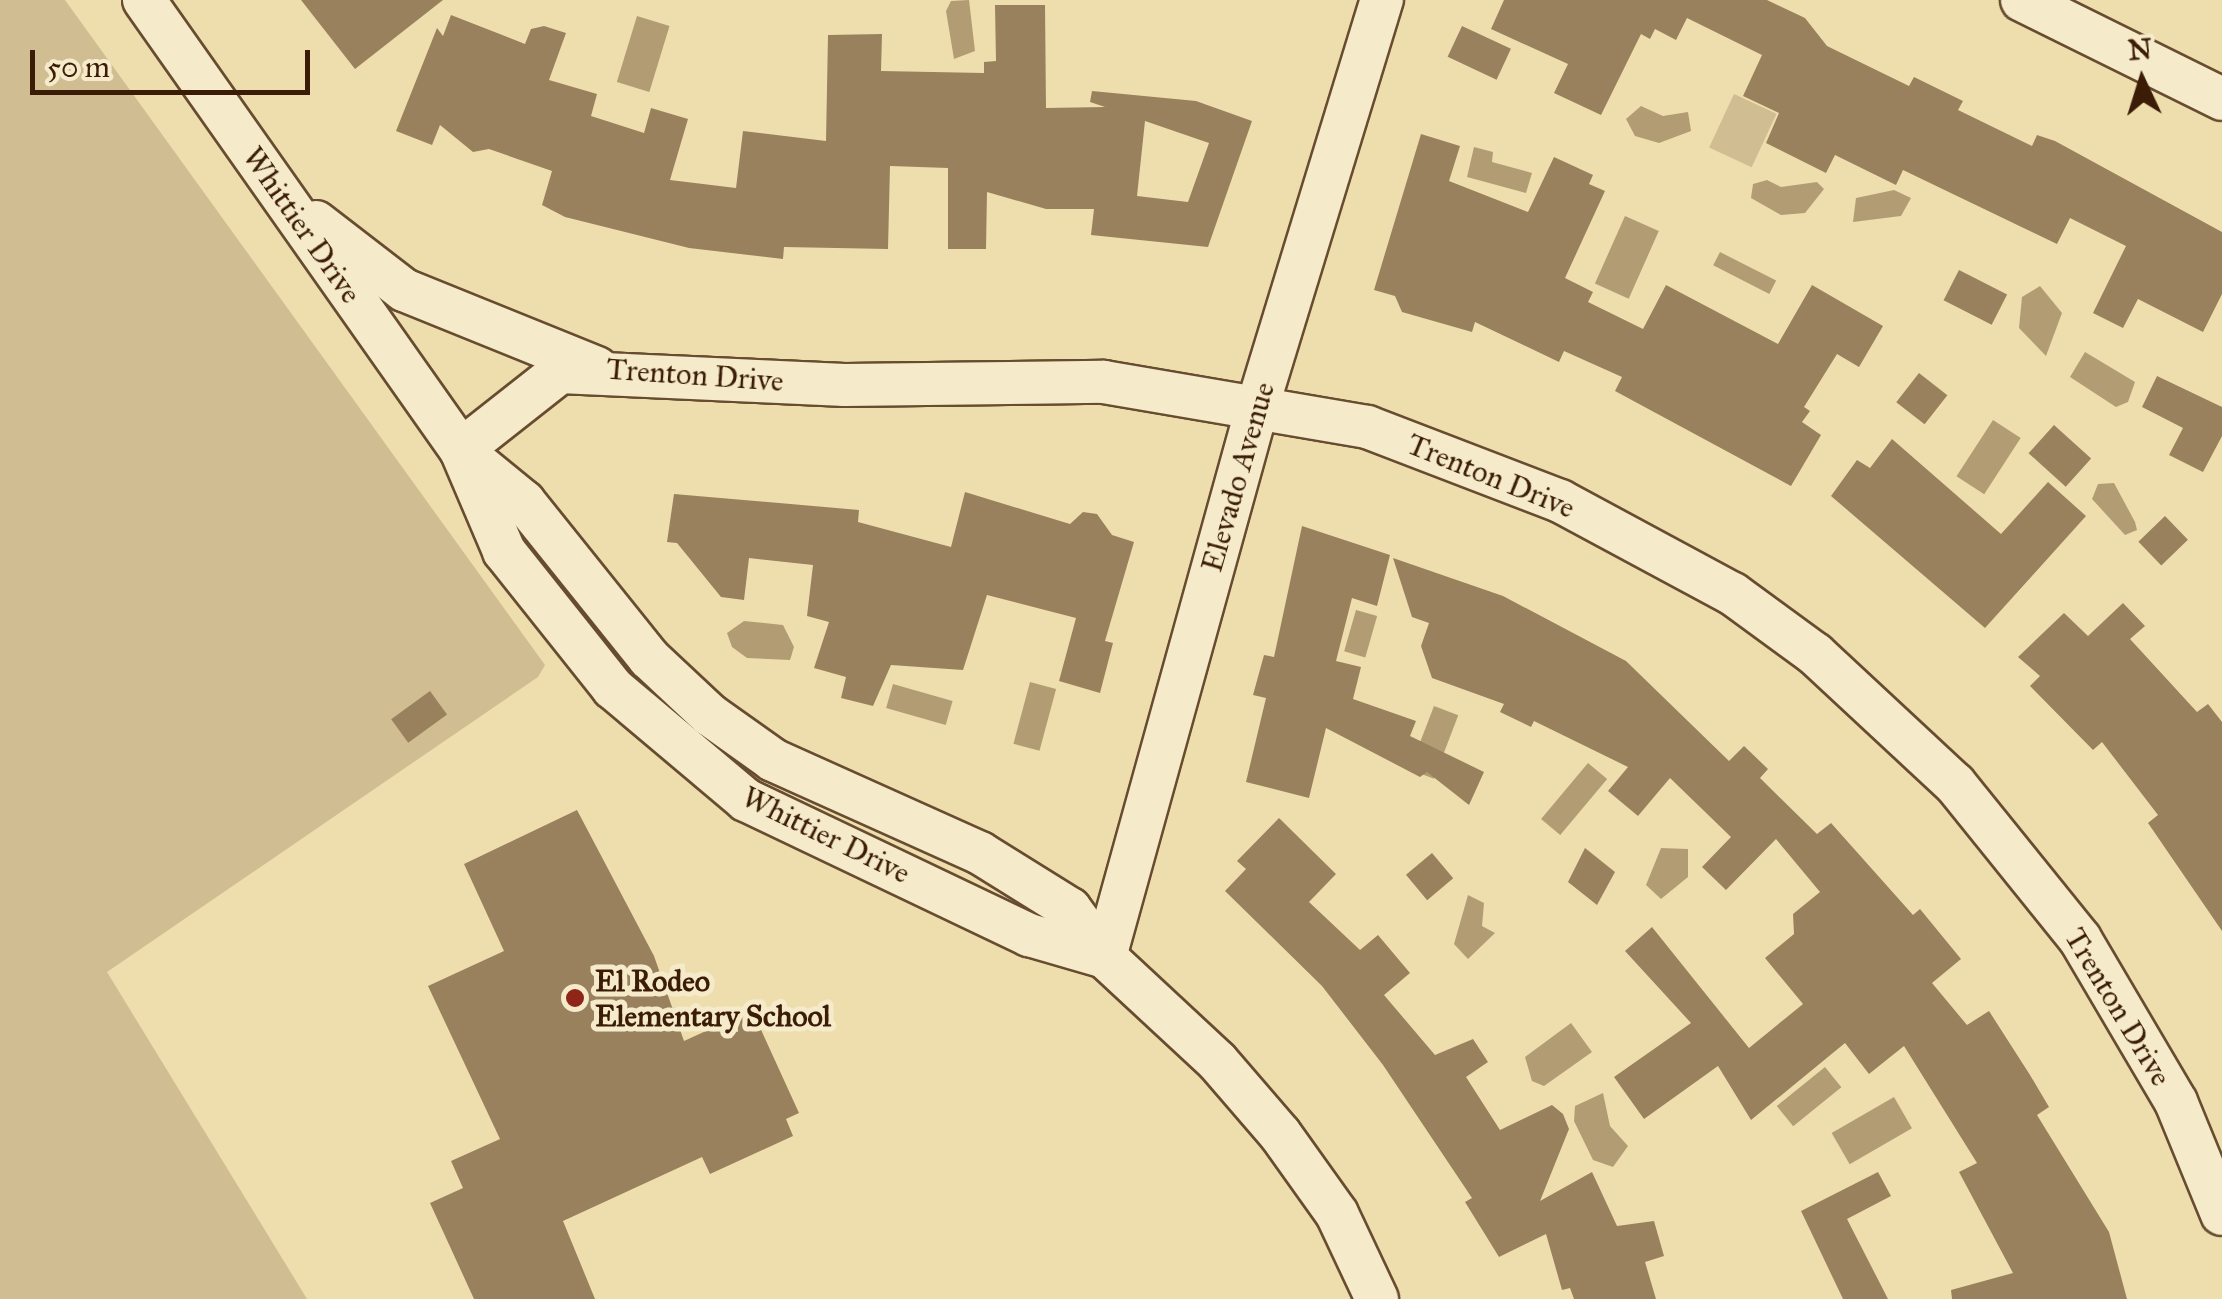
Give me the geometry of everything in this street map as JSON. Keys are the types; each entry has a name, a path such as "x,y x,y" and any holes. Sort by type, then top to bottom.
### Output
{"street":[{"name":"Whittier Drive","path":"144,0 461,450 524,502 649,658 710,714 773,760 1042,888 1106,957 1217,1061 1280,1134 1337,1214 1377,1299"},
{"name":"Elevado Avenue","path":"1106,957 1257,408 1382,0"},
{"path":"2022,0 2222,99"},
{"path":"281,195 404,290 597,368"},
{"name":"Trenton Drive","path":"461,450 560,372 597,368 845,385 1104,382 1367,427 1560,501 1733,594 1815,654 1955,784 2022,860 2176,1102 2222,1214"}],"shaded area":[{"path":"0,0 65,0 545,665 538,677 107,972 307,1299 0,1299"},
{"path":"969,0 975,51 954,59 946,11 951,1"},
{"path":"637,16 670,26 649,92 617,82"},
{"path":"1734,94 1777,114 1752,167 1709,147"},
{"path":"1641,106 1663,116 1688,112 1691,131 1659,143 1635,136 1626,119"},
{"path":"1474,147 1493,152 1492,162 1532,173 1526,193 1467,177"},
{"path":"1767,180 1781,187 1817,182 1824,189 1805,213 1781,215 1751,198 1753,184"},
{"path":"1894,190 1911,198 1901,216 1853,222 1856,198"},
{"path":"1625,216 1659,231 1629,299 1595,284"},
{"path":"1720,252 1776,281 1769,294 1713,265"},
{"path":"2040,286 2062,313 2046,356 2019,328 2022,297"},
{"path":"2085,352 2135,382 2128,402 2116,407 2070,377"},
{"path":"1993,420 2021,438 1984,494 1957,476"},
{"path":"2114,483 2137,530 2125,535 2092,499 2098,484"},
{"path":"1356,610 1377,616 1365,657 1344,651"},
{"path":"744,621 783,625 794,647 790,660 747,658 732,647 727,633"},
{"path":"1030,682 1056,689 1040,751 1013,744"},
{"path":"893,684 953,701 946,725 886,708"},
{"path":"1434,706 1458,715 1434,779 1410,769"},
{"path":"1588,763 1607,779 1560,835 1541,819"},
{"path":"1661,848 1688,849 1688,877 1661,899 1646,885"},
{"path":"1468,895 1484,903 1482,926 1495,933 1468,959 1454,944"},
{"path":"1571,1023 1592,1052 1544,1086 1532,1081 1525,1057"},
{"path":"1825,1067 1841,1087 1793,1126 1777,1106"},
{"path":"1603,1093 1610,1126 1628,1146 1613,1167 1593,1160 1574,1121 1575,1106"},
{"path":"1894,1097 1912,1128 1850,1164 1832,1133"}],"building":[{"path":"301,0 443,0 355,69"},
{"path":"1504,0 1767,0 1805,18 1827,46 1909,86 1914,77 1963,101 1958,110 2032,146 2037,135 2055,141 2222,232 2222,294 2203,332 2138,299 2123,328 2093,313 2126,246 2070,218 2057,244 1903,170 1896,185 1835,155 1826,173 1766,143 1779,113 1743,96 1762,55 1687,18 1676,40 1655,29 1650,39 1641,34 1601,115 1554,93 1568,64 1491,29"},
{"path":"995,5 1045,5 1046,108 1105,107 1090,102 1092,91 1196,101 1252,121 1208,247 1091,235 1094,209 1046,209 987,192 986,249 948,249 948,168 890,166 888,249 784,247 783,259 689,248 565,217 542,205 552,171 489,149 473,152 440,125 432,145 396,131 437,28 443,36 451,15 525,44 531,29 544,26 566,33 549,80 597,94 591,116 644,133 651,108 688,119 670,180 736,188 743,131 826,141 828,35 882,34 881,71 984,73 984,62 996,61","holes":["1145,121 1209,143 1188,202 1137,196"]},
{"path":"1462,26 1511,49 1497,80 1448,57"},
{"path":"1421,134 1460,146 1449,181 1528,212 1554,157 1593,175 1589,184 1605,191 1565,278 1593,292 1588,302 1643,329 1666,285 1778,344 1812,285 1883,326 1859,367 1837,354 1804,407 1810,411 1802,422 1821,435 1791,486 1615,391 1622,377 1564,351 1559,362 1475,322 1472,332 1402,312 1395,296 1374,290"},
{"path":"1959,270 2007,295 1992,325 1944,300"},
{"path":"1919,373 1947,395 1925,424 1896,402"},
{"path":"2157,376 2222,407 2222,436 2203,472 2169,455 2183,428 2142,407"},
{"path":"2054,425 2091,458 2066,487 2029,453"},
{"path":"1892,439 2001,534 2048,482 2086,516 1985,628 1831,496 1857,460 1870,468"},
{"path":"965,492 1070,524 1083,512 1097,514 1112,535 1134,542 1105,641 1113,643 1100,693 1059,681 1076,618 987,595 963,670 891,665 873,706 841,698 846,677 814,668 829,622 807,616 813,565 749,558 744,600 721,597 677,543 667,542 674,494 859,510 858,522 951,547"},
{"path":"2165,516 2188,540 2161,565 2138,542"},
{"path":"1302,526 1390,555 1377,606 1352,598 1336,661 1361,667 1353,699 1416,721 1410,736 1484,772 1469,805 1427,772 1420,777 1326,728 1309,798 1246,782 1266,698 1253,695 1264,655 1274,657"},
{"path":"1393,558 1503,596 1626,661 1729,761 1744,746 1768,769 1760,778 1817,834 1831,823 1913,915 1920,909 1961,959 1932,983 1967,1025 1989,1011 2030,1075 2049,1107 2037,1115 2109,1232 2127,1299 1952,1299 1951,1290 2013,1273 1959,1172 1977,1163 1904,1046 1869,1074 1845,1043 1751,1120 1718,1066 1644,1119 1614,1077 1691,1023 1625,951 1652,927 1749,1048 1803,1004 1765,958 1794,934 1793,914 1820,892 1776,839 1726,890 1702,867 1731,837 1670,778 1638,816 1608,791 1628,767 1534,721 1531,727 1500,712 1504,704 1432,678 1421,646 1429,623 1412,617"},
{"path":"2123,603 2145,626 2130,639 2197,712 2208,704 2222,722 2222,931 2148,823 2158,815 2102,742 2093,750 2030,686 2040,676 2018,657 2064,613 2088,636"},
{"path":"430,691 447,714 408,743 391,719"},
{"path":"577,810 654,956 684,1041 752,1010 799,1113 786,1119 793,1136 710,1174 702,1157 563,1221 595,1299 474,1299 430,1203 463,1188 451,1161 500,1139 428,986 504,951 464,864"},
{"path":"1279,818 1336,874 1309,902 1360,950 1378,935 1410,973 1384,995 1435,1055 1473,1039 1488,1062 1466,1077 1500,1130 1552,1105 1563,1114 1569,1129 1540,1201 1592,1172 1617,1226 1654,1221 1664,1256 1645,1262 1656,1299 1574,1299 1570,1288 1562,1290 1546,1234 1499,1257 1465,1202 1472,1198 1383,1065 1322,986 1225,891 1246,869 1237,861"},
{"path":"1585,848 1615,872 1597,905 1568,882"},
{"path":"1432,853 1453,878 1427,900 1406,875"},
{"path":"1878,1172 1891,1196 1847,1219 1888,1299 1843,1299 1801,1211"}],"place":[{"name":"El Rodeo Elementary School","path":"575,998"}]}
